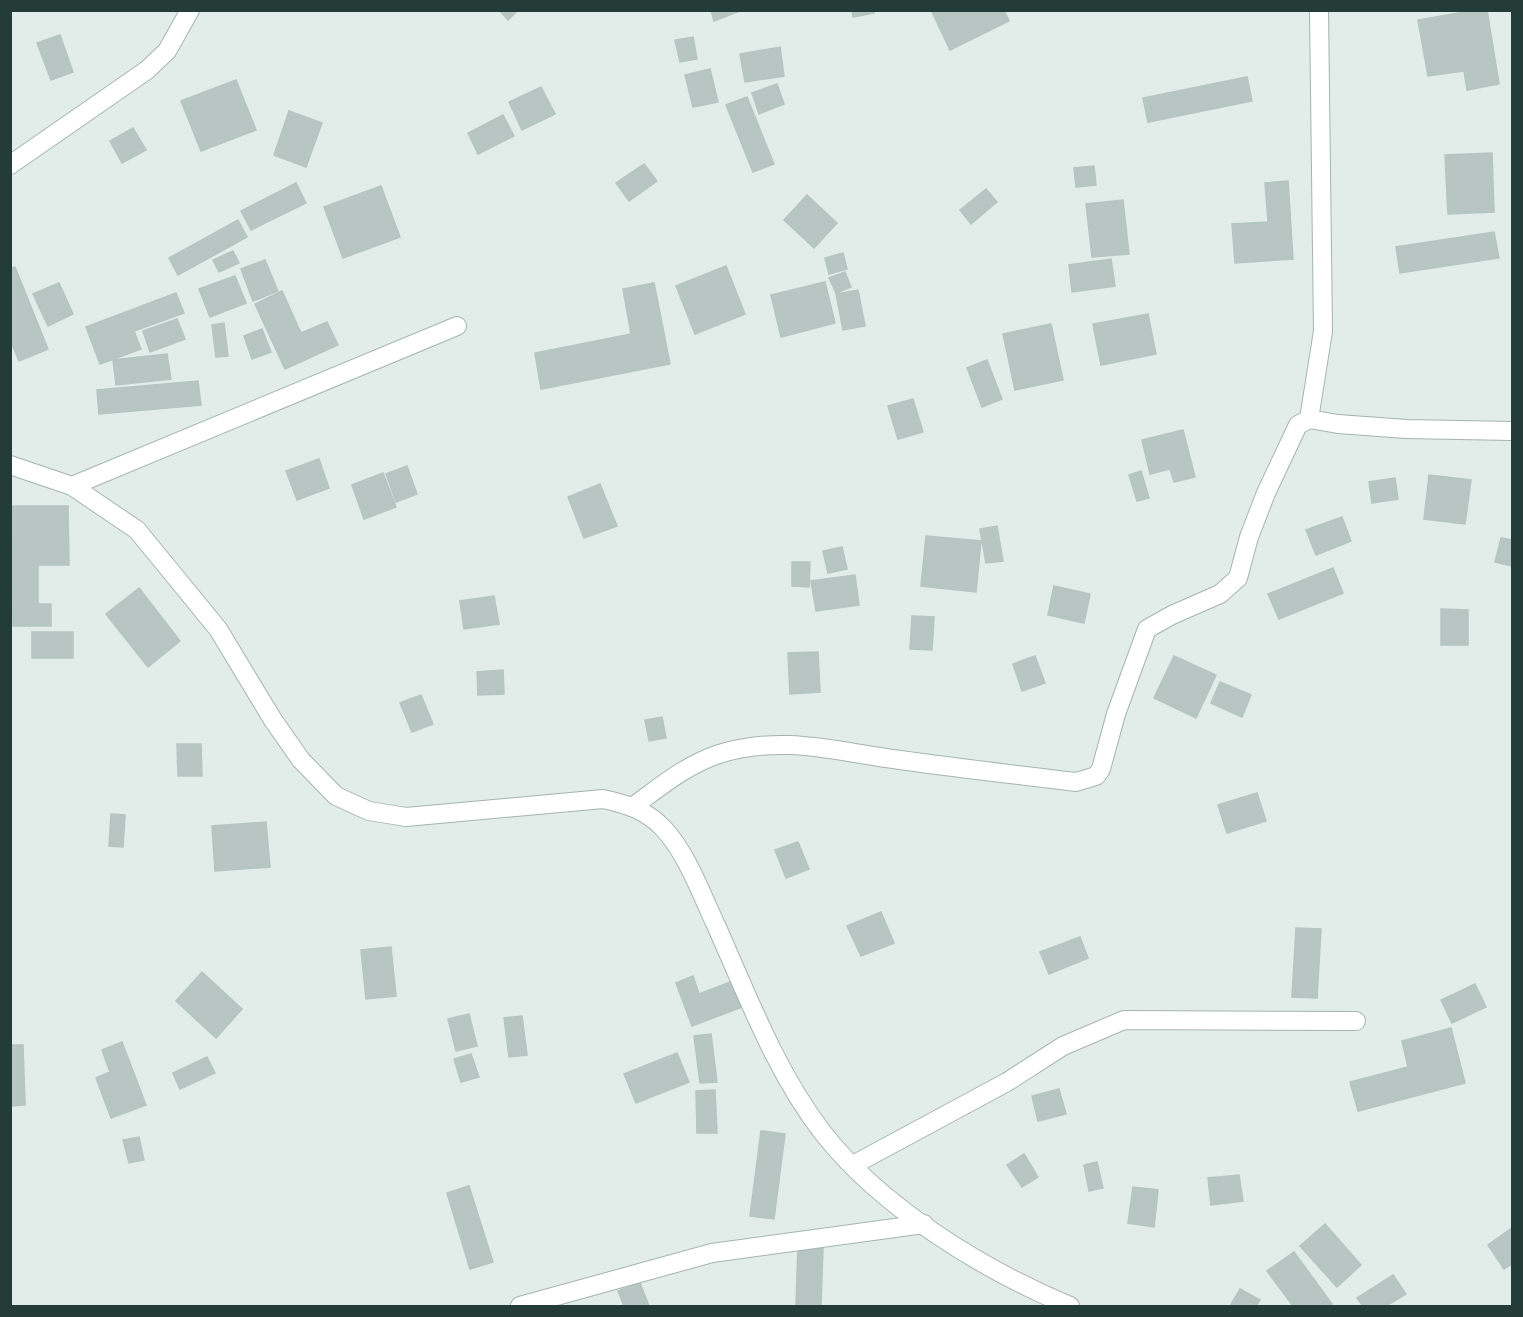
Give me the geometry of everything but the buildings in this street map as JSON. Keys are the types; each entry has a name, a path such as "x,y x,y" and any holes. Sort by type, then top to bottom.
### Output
{"street":[{"path":"10,165 147,70 167,51 190,10"},
{"path":"1309,419 1323,331 1319,10"},
{"path":"72,486 457,326"},
{"path":"634,806 687,766 721,754 768,745 816,745 896,759 1076,782 1096,776 1104,761 1116,714 1148,629 1172,615 1220,594 1238,578 1249,537 1266,493 1298,426 1309,419 1338,424 1407,429 1512,431"},
{"path":"10,465 72,486 138,530 219,629 301,760 336,796 369,811 406,817 603,799 634,806 663,828 692,872 790,1084 824,1133 883,1196 989,1267 1070,1306"},
{"path":"853,1165 1007,1082 1063,1046 1124,1020 1356,1021"},
{"path":"520,1306 712,1252 924,1224"}]}
